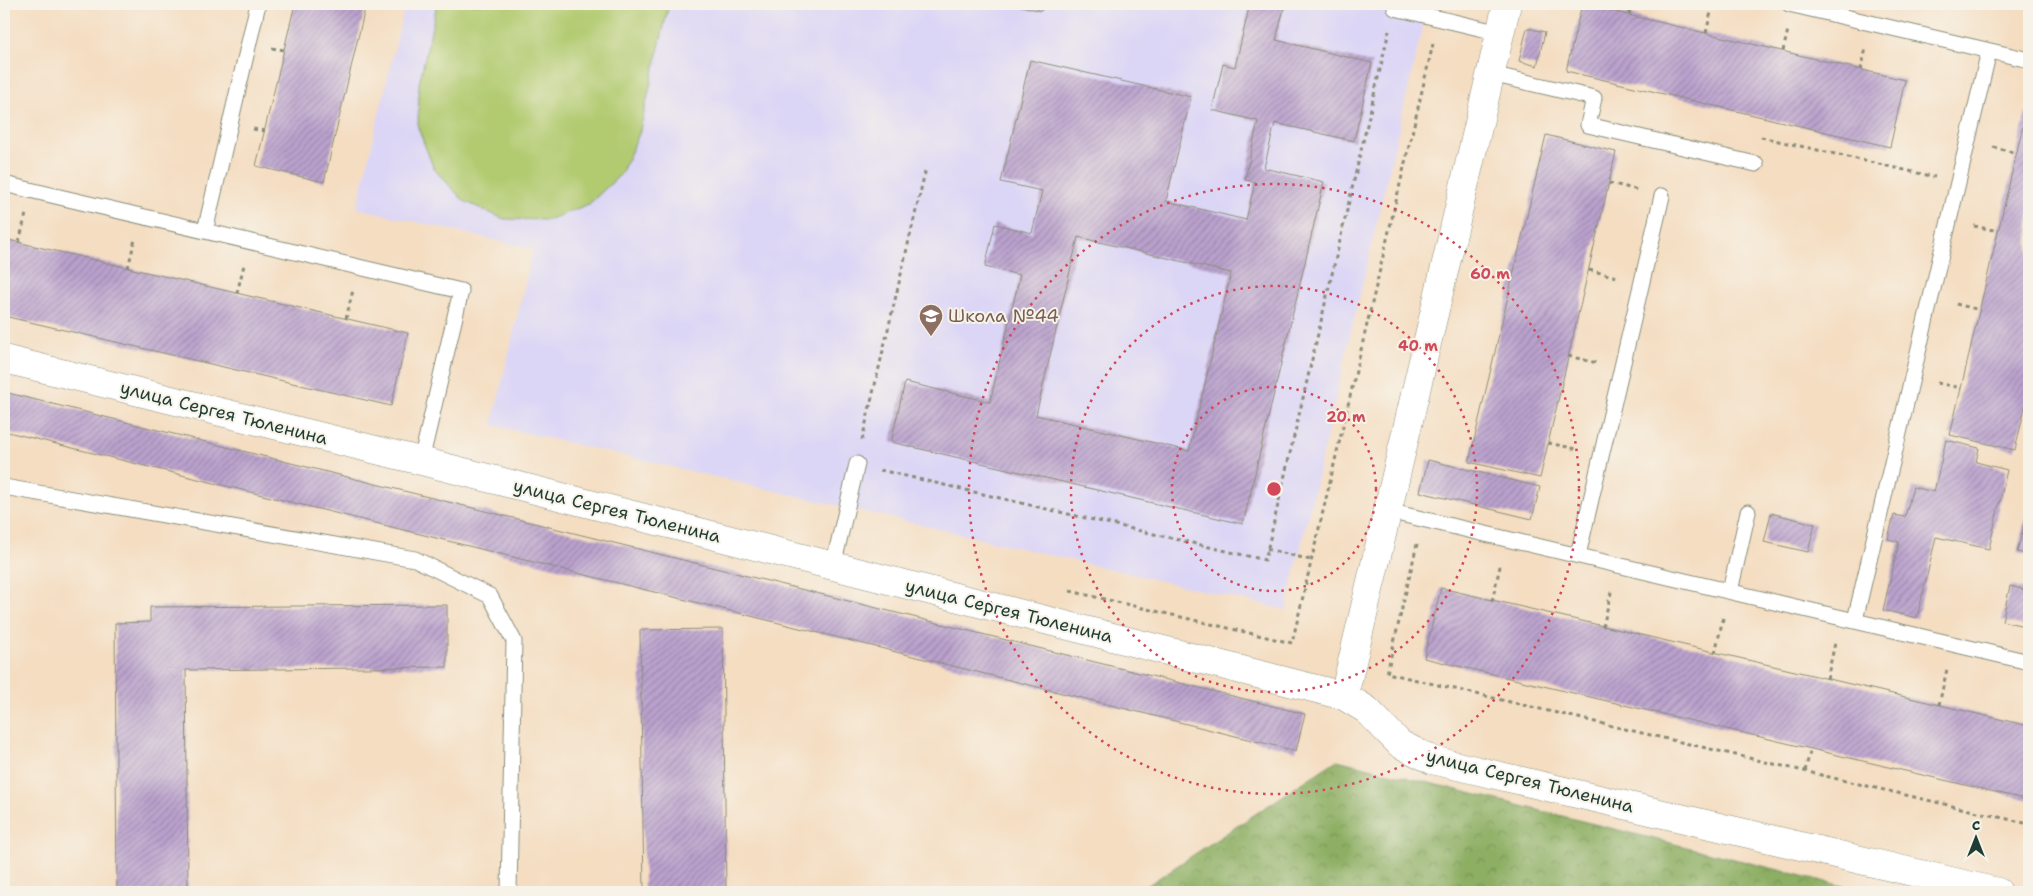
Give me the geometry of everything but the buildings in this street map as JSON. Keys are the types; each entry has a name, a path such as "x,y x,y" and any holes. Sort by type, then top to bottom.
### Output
{"street":[{"path":"1344,696 1507,4"},
{"name":"улица Сергея Тюленина","path":"4,359 422,461 1344,696 1368,710 1400,744 1432,760 1998,892"}],"lane":[{"path":"205,232 258,4"},
{"path":"1789,4 2029,60"},
{"path":"1395,8 1500,33"},
{"path":"1848,619 1958,183 1989,51"},
{"path":"1491,74 1594,98 1588,125 1756,164"},
{"path":"4,184 462,292 422,461"},
{"path":"1578,555 1662,196"},
{"path":"833,566 857,464"},
{"path":"4,487 415,559 490,596 514,641 509,892"},
{"path":"1388,511 2029,662"},
{"path":"1730,591 1748,512"}],"path":[{"path":"1629,15 1632,4"},
{"path":"1706,33 1713,4"},
{"path":"926,168 857,464 1265,560 1395,8"},
{"path":"1292,643 1439,19"},
{"path":"1757,136 1958,183"},
{"path":"1423,519 1387,673 2029,824"},
{"path":"1492,601 1506,539"},
{"path":"1267,549 1311,560"},
{"path":"1604,627 1618,565"},
{"path":"1715,653 1730,591"},
{"path":"1827,679 1848,619"},
{"path":"1939,705 1953,644"},
{"path":"1805,771 1810,748"}],"shaded area":[{"name":"Школа №44","path":"405,4 1428,4 1286,610 492,425 533,249 357,208"}],"green space":[{"path":"437,4 669,4 639,134 621,174 589,204 548,220 504,219 464,201 434,169 418,128 419,84"},
{"path":"1337,760 1867,892 1141,892 1145,887"}],"place":[{"name":"Школа №44","path":"931,337"}]}
